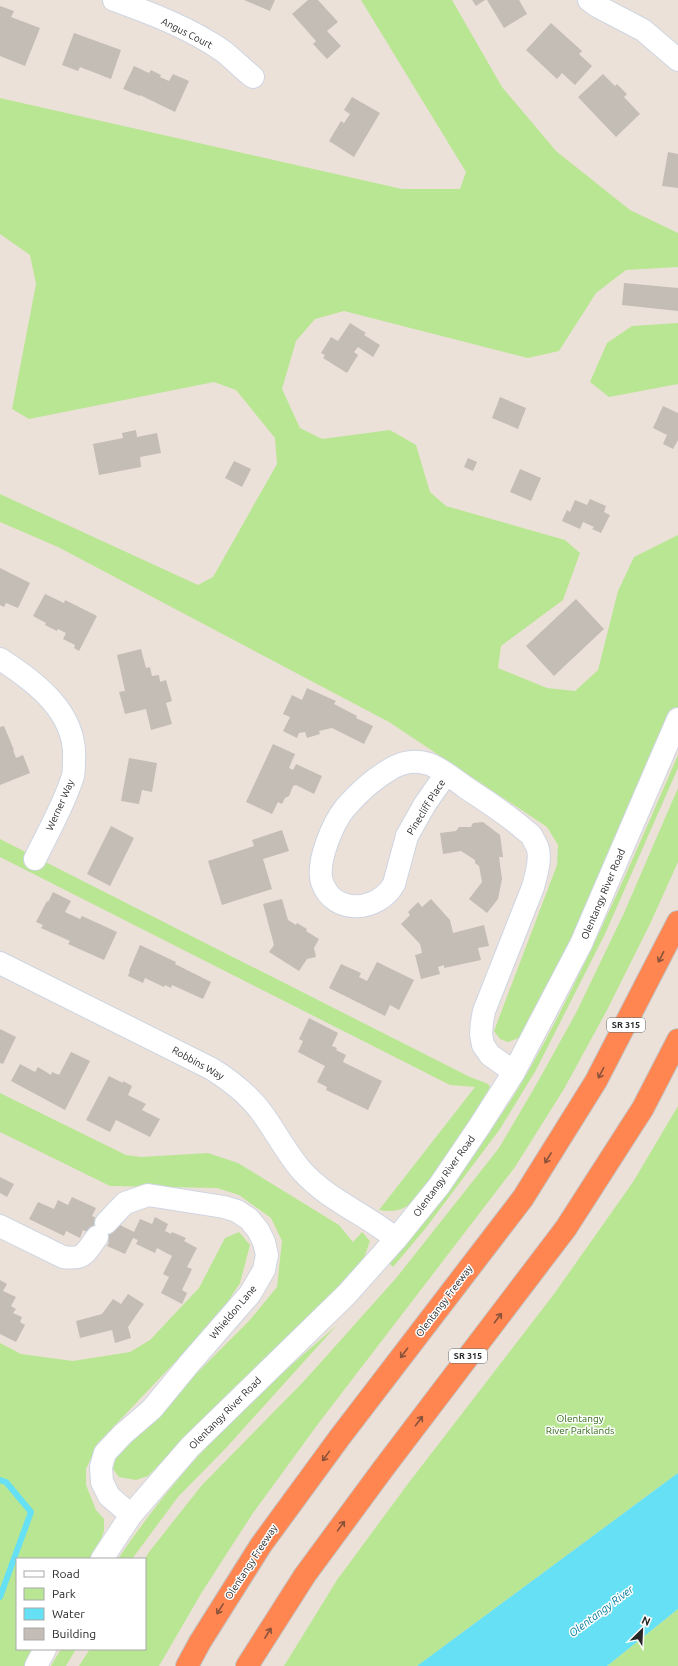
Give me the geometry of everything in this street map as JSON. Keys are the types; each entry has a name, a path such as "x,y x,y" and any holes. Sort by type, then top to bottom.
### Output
{"highway":[{"name":"Olentangy Freeway","path":"187,1666 200,1642 261,1545 340,1437 523,1198 596,1081 678,922"},
{"name":"SR 315","path":"248,1666 305,1575 387,1462 566,1228 643,1108 678,1040"}],"street":[{"name":"Angus Court","path":"114,0 142,10 189,32 222,51 253,77"},
{"path":"589,0 597,6 643,30 678,60"},
{"name":"Werner Way","path":"0,659 22,673 41,689 59,710 70,731 75,750 73,774 64,799 35,859"},
{"name":"Olentangy River Road","path":"103,1558 131,1515 190,1448 347,1294 396,1239 439,1186 480,1127 514,1072 581,944 678,719"},
{"name":"Pinecliff Place","path":"446,774 425,804 407,836 394,884 390,891 378,901 362,907 346,905 331,896 322,882 322,858 328,840 344,810 357,795 393,768 404,763 417,762 429,764 446,774 508,816 530,835 537,847 538,861 533,888 484,1011 481,1034 490,1055 514,1072"},
{"name":"Robbins Way","path":"0,963 212,1069 236,1085 262,1112 302,1171 323,1191 382,1227 396,1239"},
{"name":"Whieldon Lane","path":"0,1226 63,1257 74,1259 84,1254 101,1230 125,1203 148,1195 224,1207 237,1211 249,1219 258,1230 264,1242 266,1255 264,1270 250,1294 152,1409 123,1434 105,1453 101,1467 102,1482 109,1496 131,1515"},
{"path":"36,1666 44,1650"}],"green space":[{"path":"361,0 452,0 502,87 556,151 630,210 678,233 678,267 626,270 596,293 559,351 528,358 344,311 315,319 296,341 282,389 300,428 322,439 390,430 416,445 430,492 446,506 565,540 580,553 563,600 501,646 498,668 547,688 575,691 598,670 618,591 634,557 678,535 678,707 608,863 536,1011 519,1038 508,1042 500,1039 494,1031 557,865 558,845 547,827 389,722 58,547 0,522 0,494 198,585 213,577 277,464 275,438 236,390 214,382 29,419 12,409 36,284 30,255 0,234 0,98 402,189 460,189 466,172"},
{"path":"678,323 678,384 609,397 590,382 607,343 632,326"},
{"path":"678,755 678,768 605,934 536,1070 500,1129 425,1229 393,1267 389,1263 445,1193 498,1121 529,1070 589,954 626,875"},
{"path":"678,788 678,862 650,924 607,1010 564,1089 515,1167 318,1424 253,1513 202,1592 159,1666 79,1666 89,1650 146,1650 146,1558 149,1552 202,1485 305,1380 397,1277 499,1148 576,1013 624,913"},
{"path":"0,839 470,1077 486,1083 490,1086 484,1102 419,1196 406,1207 401,1209 391,1211 379,1210 475,1087 450,1085 0,857"},
{"path":"0,1093 126,1155 141,1157 208,1153 238,1163 339,1225 353,1242 362,1232 370,1241 364,1258 327,1299 212,1410 148,1476 136,1480 119,1477 113,1469 115,1457 131,1439 249,1321 277,1287 282,1241 271,1218 239,1195 217,1188 110,1186 0,1132"},
{"name":"Olentangy River Parklands","path":"678,1106 678,1473 417,1666 284,1666 337,1580 407,1485 554,1294 633,1182"},
{"path":"239,1232 250,1245 240,1283 217,1318 98,1443 86,1469 86,1485 96,1510 104,1519 104,1531 98,1547 91,1558 16,1558 16,1650 33,1650 24,1666 0,1666 0,1343 21,1354 73,1361 130,1352 150,1340 199,1288 225,1238"},
{"path":"337,1325 226,1448 178,1497 133,1558 119,1558 157,1506 214,1439 282,1373"},
{"path":"678,1609 678,1666 607,1666"},
{"path":"60,1650 75,1650 66,1666 51,1666"}],"water":[{"name":"Olentangy River","path":"678,1473 678,1609 607,1666 417,1666"}],"building":[{"path":"244,0 275,0 270,11"},
{"path":"308,0 318,0 338,22 327,31 341,46 327,59 313,44 316,41 292,14"},
{"path":"472,0 485,0 476,6"},
{"path":"487,0 519,0 527,14 504,28"},
{"path":"0,6 14,11 11,17 40,28 25,66 0,56"},
{"path":"551,23 582,51 579,54 592,66 575,85 562,73 557,79 526,50"},
{"path":"74,33 121,50 111,79 80,67 78,71 62,65"},
{"path":"134,66 149,73 151,70 161,75 160,77 169,81 173,74 189,81 175,112 140,95 123,89"},
{"path":"603,74 615,86 617,84 627,94 624,97 640,114 616,137 578,97"},
{"path":"352,97 380,113 354,157 329,141 341,121 344,123 350,114 344,110"},
{"path":"668,152 678,154 678,188 662,186"},
{"path":"624,283 678,288 678,311 622,305"},
{"path":"350,323 366,333 364,335 380,345 373,357 358,347 354,352 358,355 347,373 323,358 325,355 321,353 331,337 338,341"},
{"path":"500,397 526,408 518,429 492,418"},
{"path":"663,406 678,413 678,440 673,449 663,444 667,435 653,428"},
{"path":"136,430 137,437 157,433 161,453 140,457 141,467 99,475 93,444 123,438 122,433"},
{"path":"468,458 477,462 473,471 464,467"},
{"path":"234,461 251,469 242,487 225,478"},
{"path":"520,469 541,478 531,501 510,492"},
{"path":"590,499 606,506 604,512 610,515 601,533 592,529 594,527 583,522 580,529 562,521 567,510 570,512 575,500 587,505"},
{"path":"0,568 30,583 18,608 6,603 4,607 0,605"},
{"path":"45,594 64,603 65,600 97,616 79,651 74,648 75,645 63,639 66,633 58,629 57,631 45,625 46,623 33,616"},
{"path":"576,599 604,629 554,676 526,646"},
{"path":"141,649 146,668 150,667 152,676 159,675 160,682 166,680 172,701 166,703 172,724 151,730 146,709 125,714 119,692 125,691 117,655"},
{"path":"307,688 336,701 334,704 357,716 356,718 373,726 364,744 332,728 319,731 320,734 307,738 305,732 299,733 297,738 283,731 290,717 283,714 292,695 302,700"},
{"path":"4,726 16,758 23,755 30,773 0,785 0,727"},
{"path":"273,744 295,754 289,768 293,770 296,764 322,776 314,794 296,785 293,786 289,796 285,798 282,804 278,802 272,814 246,802"},
{"path":"129,758 157,763 152,792 142,790 139,804 121,801"},
{"path":"483,822 500,835 503,857 499,857 502,879 498,899 487,913 469,899 482,882 479,866 475,863 475,860 461,851 443,854 440,833 456,831 459,827 471,827 473,823"},
{"path":"111,826 134,838 110,886 87,874"},
{"path":"282,830 289,851 263,859 272,889 222,905 208,861 254,846 252,840"},
{"path":"53,892 71,901 65,912 80,919 82,916 117,932 104,960 68,944 70,941 41,928 43,925 36,922"},
{"path":"282,899 288,920 307,929 306,931 319,939 314,948 316,957 307,959 299,971 269,952 274,945 263,904"},
{"path":"431,899 450,920 453,933 484,925 489,946 478,948 481,960 444,968 444,965 438,967 440,974 421,979 415,955 422,953 420,944 401,924 410,915 408,912 418,902 422,907"},
{"path":"140,945 176,962 175,964 211,982 203,999 172,985 171,988 165,985 164,987 145,978 143,983 128,976"},
{"path":"377,962 414,980 399,1010 390,1005 385,1016 329,988 341,964 361,973 359,977 367,981"},
{"path":"309,1018 338,1033 332,1046 337,1048 336,1050 346,1055 343,1062 382,1081 368,1110 326,1090 327,1087 317,1082 325,1066 298,1052 303,1041 299,1039"},
{"path":"0,1029 16,1037 3,1064 0,1063"},
{"path":"71,1052 90,1061 65,1110 11,1081 20,1064 35,1072 38,1067 51,1075 52,1072 59,1075"},
{"path":"109,1076 132,1086 128,1095 146,1104 142,1110 160,1119 150,1137 116,1120 110,1132 86,1120"},
{"path":"0,1177 14,1184 7,1197 0,1193"},
{"path":"72,1197 96,1208 92,1216 117,1228 118,1224 134,1232 140,1219 152,1224 155,1217 168,1224 165,1231 171,1234 172,1232 186,1238 184,1241 197,1248 187,1267 192,1269 182,1290 187,1293 182,1304 161,1293 169,1277 163,1274 172,1256 157,1248 155,1253 136,1244 138,1240 133,1238 125,1254 107,1246 109,1242 83,1230 80,1238 66,1231 64,1236 29,1219 38,1202 54,1209 58,1200 68,1205"},
{"path":"0,1280 7,1284 3,1291 16,1297 11,1306 16,1309 13,1313 22,1317 20,1322 25,1325 16,1342 0,1334"},
{"path":"128,1294 144,1304 128,1327 131,1338 115,1343 112,1330 80,1338 76,1321 102,1314 113,1299 121,1304"}],"waterway":[{"path":"0,1480 6,1482 31,1512 0,1597"}]}
